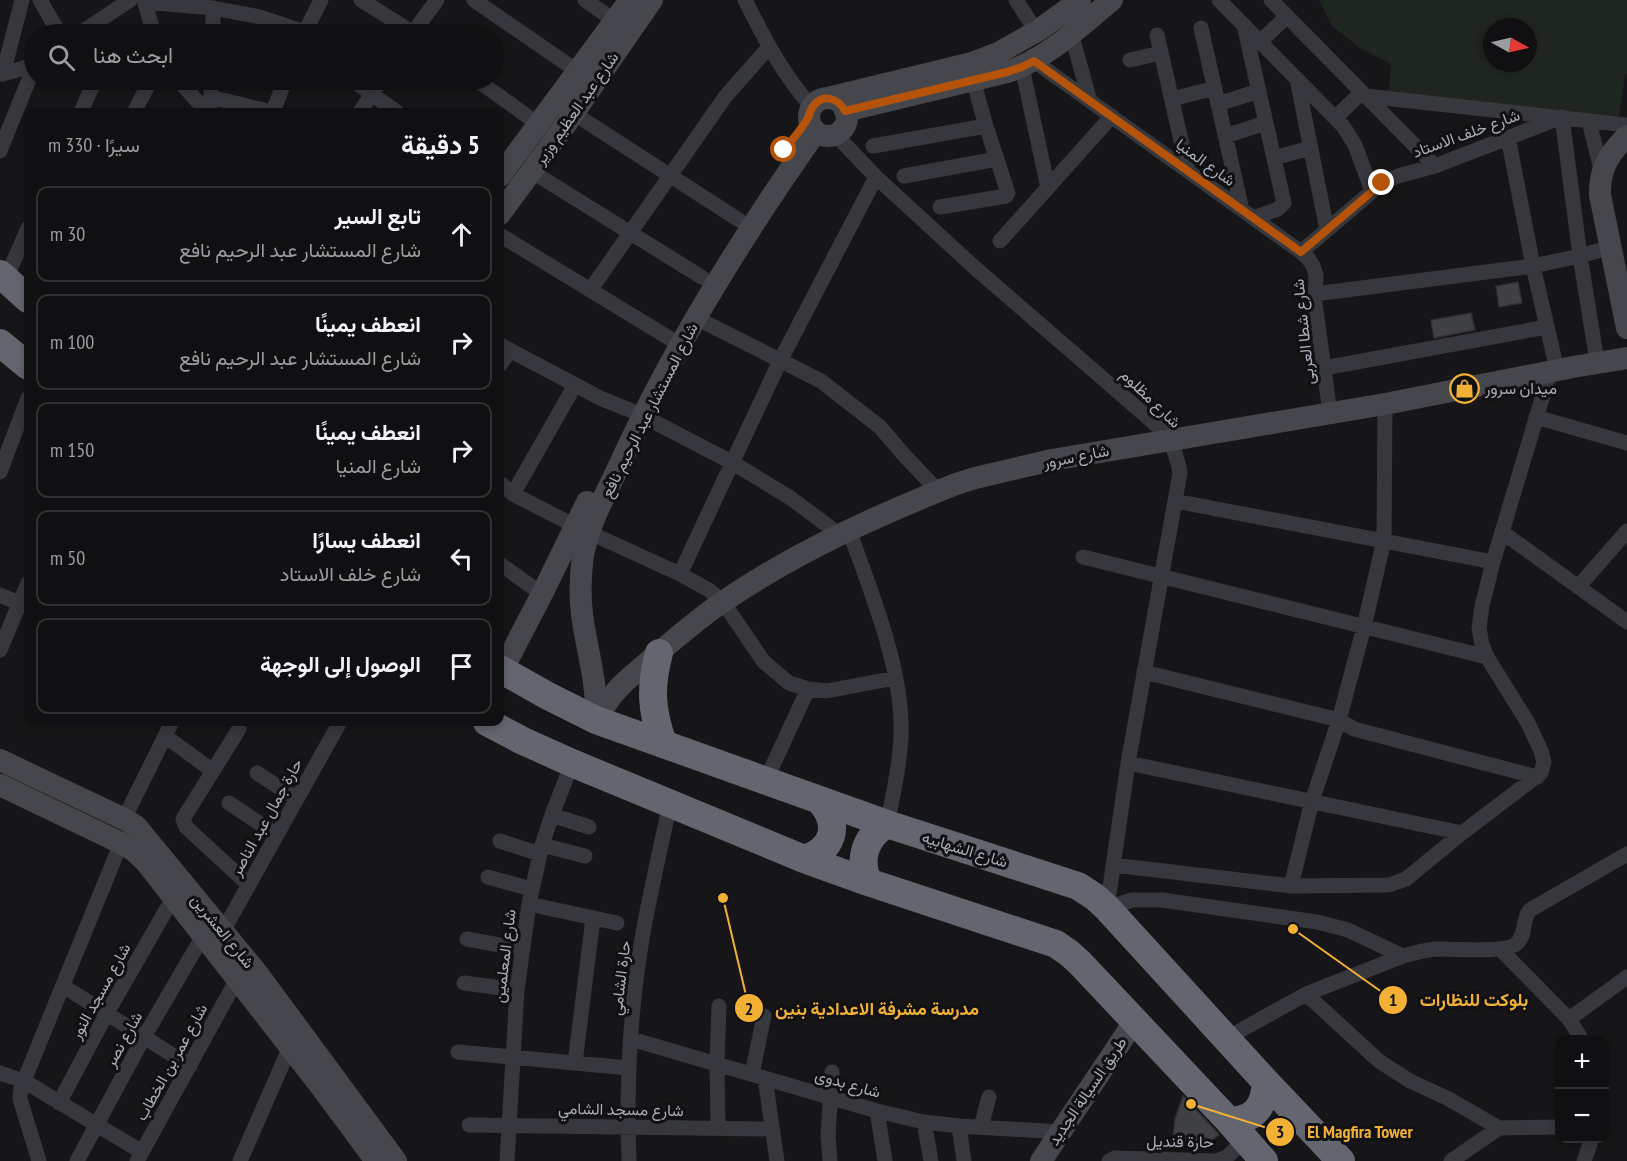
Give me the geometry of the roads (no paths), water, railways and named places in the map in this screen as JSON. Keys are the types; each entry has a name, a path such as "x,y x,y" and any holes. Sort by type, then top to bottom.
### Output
{"highway":[{"path":"3,276 24,294"},
{"path":"2,349 24,363"},
{"path":"659,653 652,689 653,708 663,743"},
{"name":"شارع الشهابيه","path":"504,672 596,720 766,780 821,802 1078,886 1107,908 1341,1161"},
{"path":"495,726 572,763 804,859 1056,944 1080,963 1251,1148"},
{"path":"804,859 816,855 825,847 831,836 833,824 829,812 821,802"},
{"path":"868,882 863,866 865,849 873,834 887,824"},
{"path":"1251,1148 1239,1121 1256,1111 1262,1103 1266,1082"}],"street":[{"path":"22,0 8,27 2,74 24,67"},
{"path":"40,0 54,24"},
{"path":"309,24 321,0"},
{"path":"361,0 398,24"},
{"path":"420,24 437,0"},
{"path":"474,0 577,72"},
{"path":"585,0 615,21"},
{"name":"شارع عبد العظيم وزير","path":"504,207 547,133 577,72 630,0"},
{"name":"شارع عبد العظيم وزير","path":"504,172 547,133 652,0"},
{"name":"شارع مظلوم","path":"745,0 769,47 800,93 824,116 876,177 974,267 1160,428 1170,440 1178,456 1180,473 1128,763 1107,908"},
{"path":"1016,0 1032,34 1028,64 1048,188"},
{"path":"824,116 998,53 1032,34 1080,0"},
{"path":"824,116 973,80 1028,64 1063,40 1112,0"},
{"path":"1219,0 1343,126 1355,145 1371,191"},
{"path":"1271,0 1435,166"},
{"path":"97,24 137,1 206,5 260,17 280,24"},
{"path":"137,1 150,24"},
{"path":"206,5 211,24"},
{"path":"1260,42 1287,15"},
{"path":"1201,28 1225,136 1247,214 1278,209 1284,203 1244,25"},
{"path":"1032,34 1045,41 1063,40"},
{"path":"1157,35 1188,171"},
{"path":"1063,40 1090,101"},
{"path":"591,289 725,97 769,47"},
{"path":"1130,60 1161,53"},
{"name":"شارع المنيا","path":"1028,64 1112,116 1301,252"},
{"path":"1297,79 1327,230"},
{"path":"940,207 1008,195 973,80"},
{"path":"1172,99 1215,88"},
{"path":"0,151 24,90"},
{"path":"83,108 91,90"},
{"path":"136,108 145,90"},
{"path":"188,90 207,108"},
{"path":"208,108 211,90"},
{"path":"274,108 281,90"},
{"path":"366,90 391,108"},
{"path":"362,108 374,90"},
{"path":"490,90 547,133 630,232 703,278"},
{"path":"1218,104 1259,91"},
{"path":"1335,118 1364,94 1627,125"},
{"name":"شارع المستشار عبد الرحيم نافع","path":"504,664 542,594 582,529 638,413 669,338 703,278 784,150 824,116"},
{"name":"شارع المستشار عبد الرحيم نافع","path":"638,413 719,278 824,116"},
{"path":"1000,241 1112,116"},
{"path":"1562,117 1580,256 1615,355"},
{"name":"شارع خلف الاستاد","path":"1301,252 1382,183 1435,166 1562,117"},
{"path":"1589,121 1602,174"},
{"path":"1225,136 1266,123"},
{"path":"873,146 986,126"},
{"path":"547,133 669,176 739,220"},
{"path":"1627,136 1607,159 1602,174 1600,195 1627,328"},
{"path":"1113,865 1291,886 1396,883 1406,879 1462,833 1537,777 1544,768 1544,757 1528,723 1487,657 1479,628 1493,562 1536,417 1560,370 1533,266 1508,137"},
{"path":"1274,158 1311,148"},
{"path":"904,176 997,159"},
{"path":"680,574 780,361 876,177"},
{"path":"3,276 24,236"},
{"path":"504,237 669,338"},
{"path":"1315,294 1533,266 1611,247"},
{"name":"شارع شطا العربى","path":"1301,252 1308,258 1316,275 1315,303 1330,413"},
{"path":"696,318 821,381 880,427 938,491"},
{"path":"1324,368 1547,327"},
{"path":"505,347 602,399 638,413 733,463 844,532 884,630 898,693 901,736 897,775 887,824"},
{"name":"شارع سرور","path":"596,720 615,691 723,602 794,557 844,532 938,491 975,478 1052,459 1385,404 1560,370 1615,355"},
{"path":"513,494 575,385"},
{"path":"1291,886 1312,801 1339,720 1364,627 1384,540 1385,404"},
{"path":"0,472 24,409"},
{"path":"1536,417 1627,443"},
{"path":"504,486 513,494 582,529 710,590 723,602 764,662 789,683 808,689 827,691 895,678"},
{"path":"1175,501 1493,562"},
{"name":"شارع المستشار عبد الرحيم نافع","path":"582,529 583,555 580,583 585,636 595,681 596,720"},
{"path":"1578,587 1627,531"},
{"path":"1502,532 1627,622"},
{"path":"1083,557 1487,657"},
{"path":"504,567 542,594"},
{"path":"0,595 24,605 0,650"},
{"path":"1144,672 1339,720 1354,729 1537,777"},
{"path":"766,780 808,689"},
{"path":"124,819 170,726"},
{"name":"حارة جمال عبد الناصر","path":"213,933 249,885 338,726"},
{"path":"239,729 184,816 183,824 249,885"},
{"path":"165,736 213,771"},
{"name":"شارع العشرين","path":"0,760 136,826 213,933 237,980 376,1161"},
{"name":"شارع المعلمين","path":"507,1161 517,990 530,896 552,815 572,763"},
{"path":"1128,763 1462,833"},
{"path":"257,773 297,799"},
{"name":"شارع العشرين","path":"0,784 121,843 145,861 173,898 258,974 396,1161"},
{"path":"44,806 53,784"},
{"path":"229,803 277,835"},
{"name":"حارة الشامي","path":"629,1161 628,1068 643,932 670,803"},
{"path":"552,815 589,827"},
{"path":"501,841 541,850 585,856"},
{"path":"39,1161 20,1099 21,1088 121,843"},
{"path":"1227,1038 1306,994 1419,951 1512,947 1520,940 1525,916 1530,910 1627,854"},
{"path":"488,877 530,896 593,918 617,923"},
{"name":"شارع مسجد النور","path":"59,1103 173,898"},
{"path":"1107,908 1132,900 1162,900 1317,922 1348,930 1403,957"},
{"path":"575,1063 593,918"},
{"name":"شارع نصر","path":"77,1161 144,1037 213,933"},
{"path":"467,939 522,949"},
{"path":"1500,948 1569,1018 1579,1035"},
{"path":"1569,1018 1626,979"},
{"name":"شارع عمر بن الخطاب","path":"140,1157 237,980"},
{"path":"464,983 517,990"},
{"path":"63,986 190,1066"},
{"path":"1306,994 1379,1060 1410,1081 1447,1098 1499,1128 1555,1127"},
{"path":"718,1128 719,1006"},
{"path":"764,1016 758,1076 772,1129 777,1161"},
{"name":"طريق السيالة الجديد","path":"1041,1161 1134,1022"},
{"name":"شارع بدوى","path":"631,1039 877,1111 924,1122 1061,1132"},
{"path":"240,1161 290,1047"},
{"path":"458,1052 628,1068"},
{"path":"830,1161 828,1136 832,1072"},
{"path":"0,1073 24,1081 96,1125 140,1157"},
{"path":"981,1127 989,1097"},
{"path":"877,1111 885,1161"},
{"path":"924,1122 931,1161"},
{"name":"شارع مسجد الشامي","path":"469,1125 772,1129"},
{"path":"959,1126 963,1161"},
{"path":"1450,1161 1499,1128"},
{"path":"1584,1161 1590,1143"},
{"name":"حارة قنديل","path":"1109,1161 1114,1158 1217,1161 1251,1148"}],"place":[{"name":"ميدان سرور","path":"1464,388"},
{"name":"مدرسة مشرفة الاعدادية بنين","path":"723,898"},
{"name":"بلوكت للنظارات","path":"1293,929"},
{"name":"El Magfira Tower","path":"1191,1104"}]}
